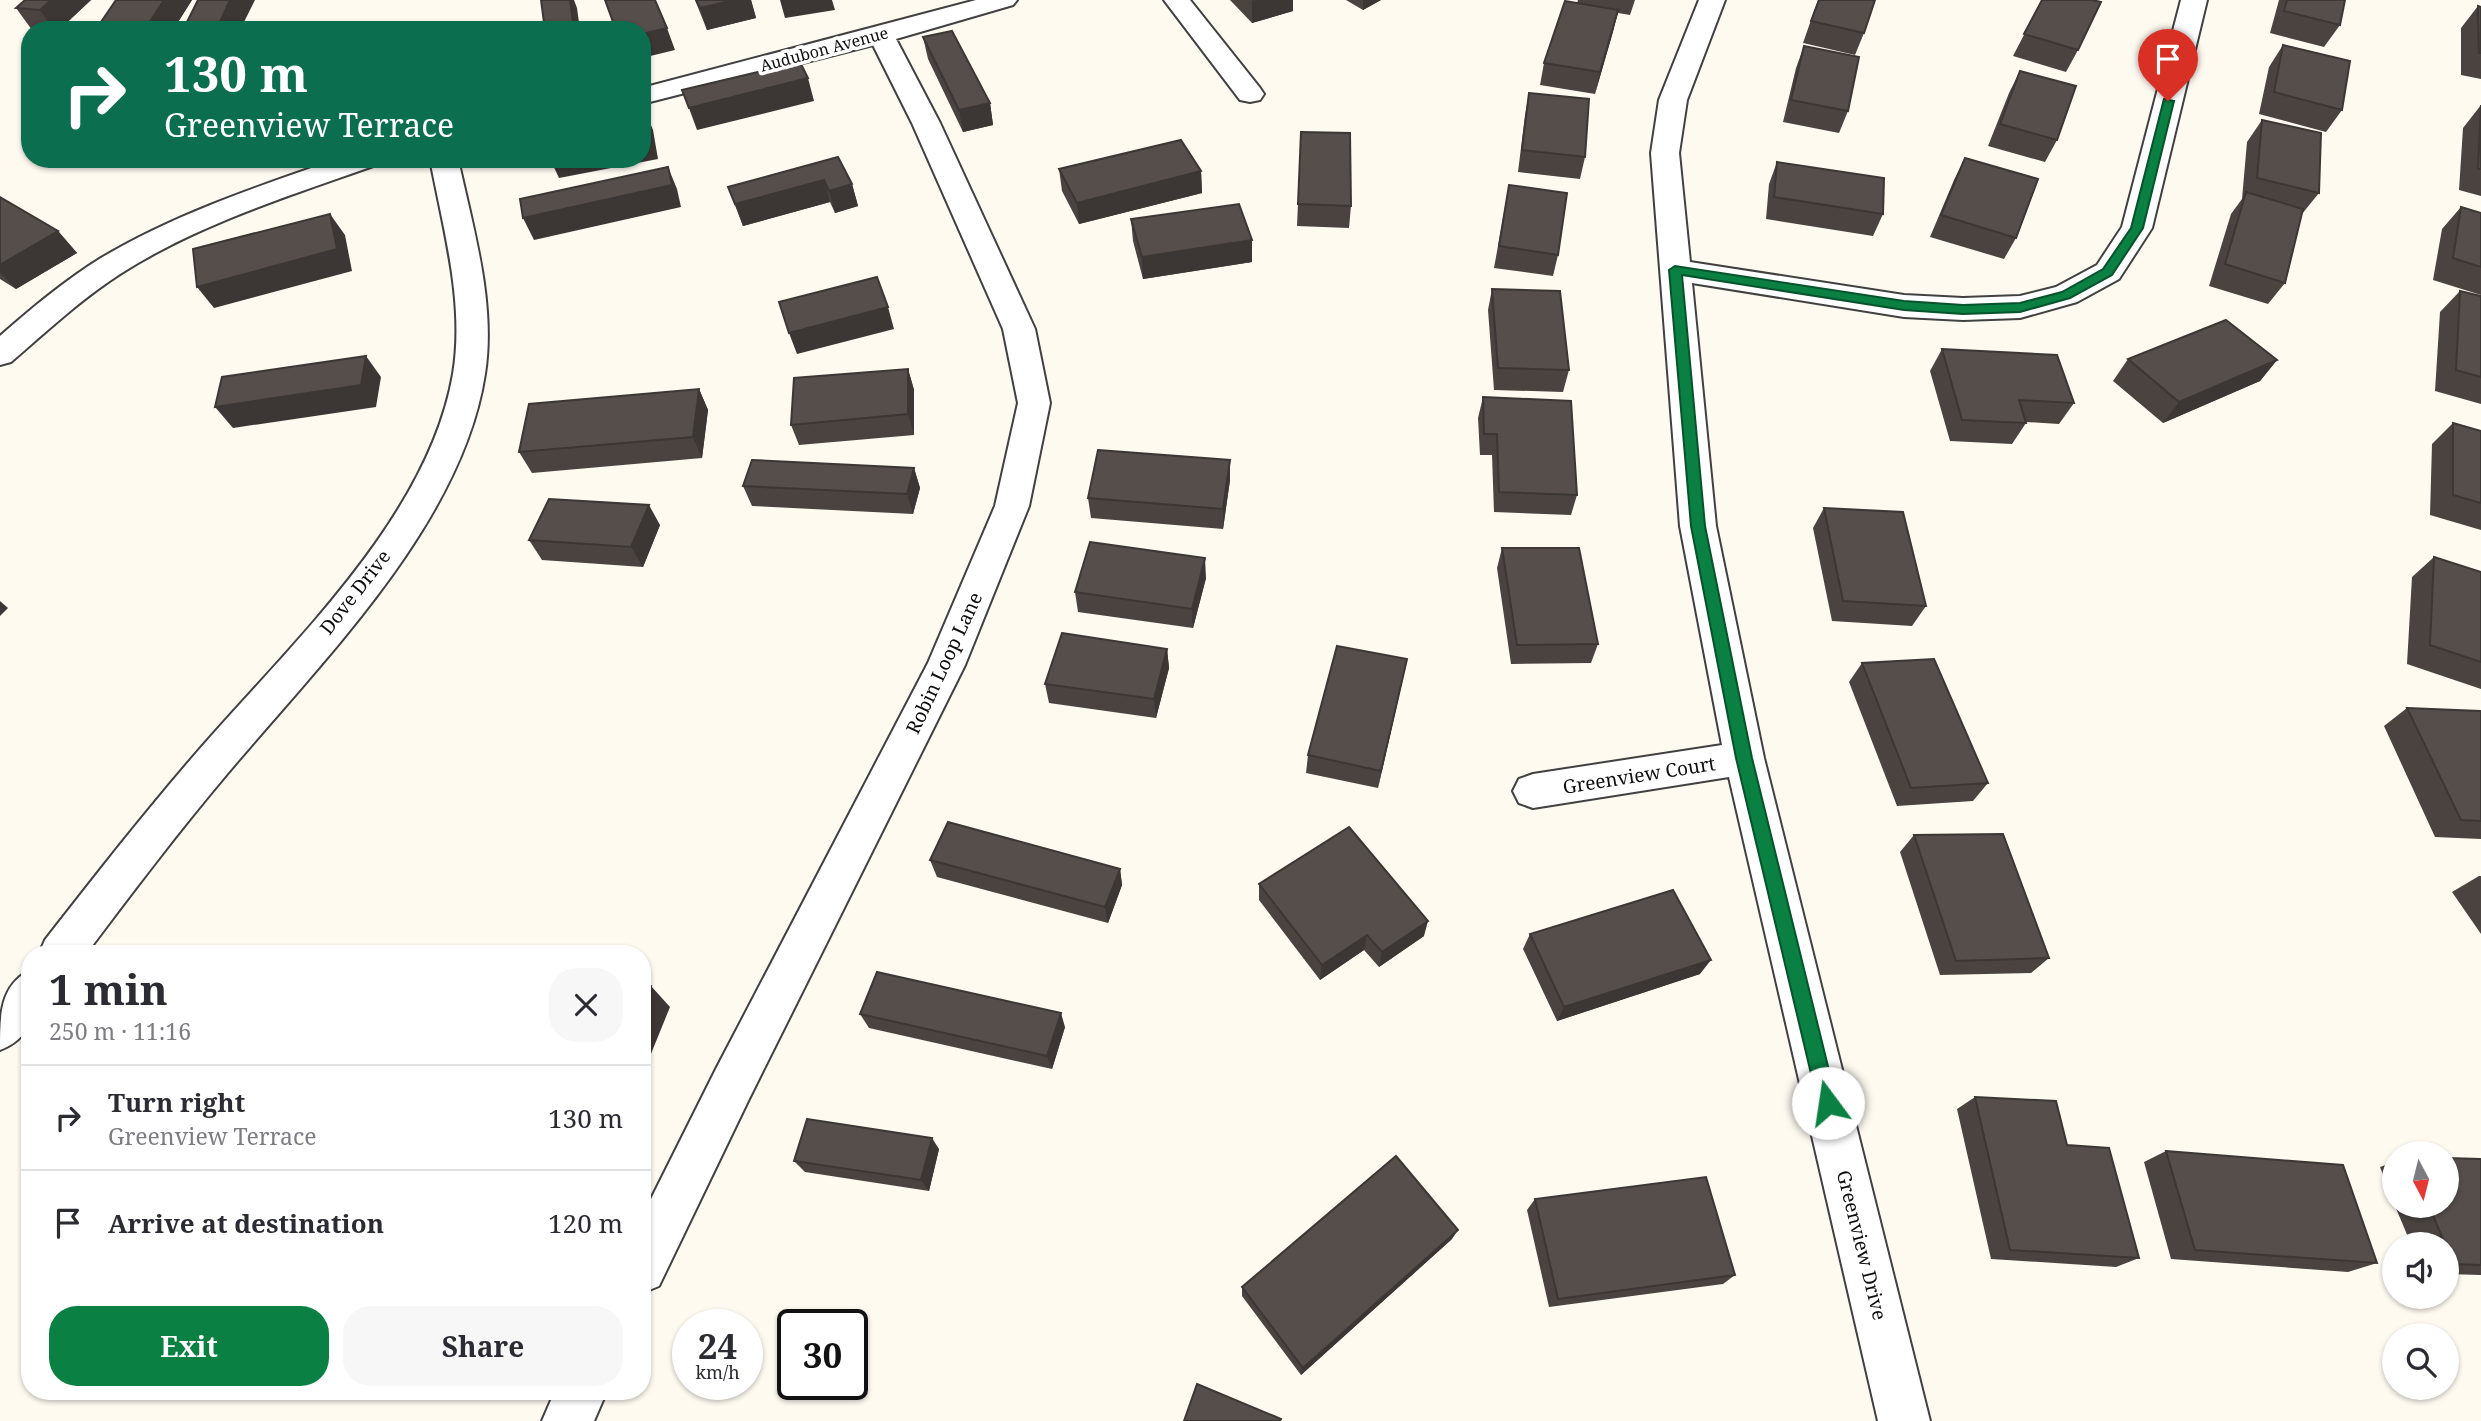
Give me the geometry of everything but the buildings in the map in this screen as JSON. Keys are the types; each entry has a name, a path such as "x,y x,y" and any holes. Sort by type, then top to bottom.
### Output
{"street":[{"name":"Audubon Avenue","path":"651,94 881,35 1004,0"},
{"path":"1177,0 1250,94"},
{"name":"Greenview Drive","path":"1712,0 1673,100 1665,153 1698,526 1744,758 1904,1421"},
{"path":"1675,270 1904,306 1963,309 2020,307 2066,295 2108,272 2137,228 2194,0"},
{"name":"Robin Loop Lane","path":"651,1251 732,1085 946,665 1012,506 1034,403 1019,329 926,123 881,35"},
{"path":"0,354 77,288 143,247 222,209 340,168"},
{"name":"Dove Drive","path":"67,945 187,793 377,569 428,487 456,433 470,374 471,295 446,168"},
{"name":"Greenview Court","path":"1534,791 1744,758"},
{"path":"0,1029 21,1002"},
{"path":"568,1421 578,1400"}],"route":[{"path":"1828,1103 1744,758 1698,526 1675,270 1904,306 1963,309 2020,307 2066,295 2108,272 2137,228 2168,101"}]}
